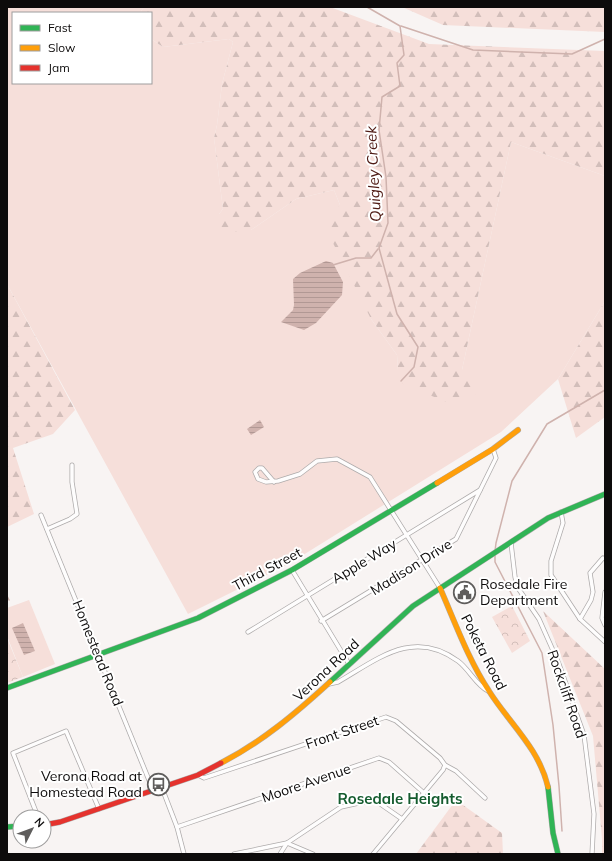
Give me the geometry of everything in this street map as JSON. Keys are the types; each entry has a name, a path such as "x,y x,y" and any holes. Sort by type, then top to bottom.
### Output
{"street":[{"name":"Third Street","path":"7,688 198,618 292,570 493,449 518,430"},
{"name":"Madison Drive","path":"321,621 456,539 496,458 493,449"},
{"name":"Poketa Road","path":"274,482 300,474 317,461 337,459 370,476 440,588 479,674 489,692 528,742 543,768 552,804 554,844 558,854"},
{"path":"47,529 77,514 72,482 72,465"},
{"path":"259,468 262,468 274,482 266,482 258,479 255,472 259,468"},
{"name":"Apple Way","path":"248,632 480,490"},
{"name":"Verona Road","path":"52,824 162,788 230,760 248,750 300,710 413,606 511,542 561,512 605,494"},
{"path":"561,512 563,523 551,561 551,575 580,619 605,642"},
{"name":"Homestead Road","path":"41,515 153,790"},
{"name":"Rockcliff Road","path":"511,542 515,577 518,588 539,620 559,664 584,735 594,814 592,854"},
{"path":"580,619 591,600 593,592 590,573 603,558"},
{"path":"292,570 321,621 349,664"},
{"path":"605,592 602,618 605,625"},
{"path":"329,684 338,682 401,648 416,645 435,648 460,662 489,692"},
{"name":"Front Street","path":"198,774 204,778 386,717 396,721 440,758 445,765 456,770 485,798"},
{"path":"35,809 13,753 66,731 99,809"},
{"name":"Moore Avenue","path":"177,827 379,758 389,762 424,794"},
{"path":"373,854 424,794 443,770 445,765"},
{"path":"162,788 177,827 184,854"},
{"path":"234,854 287,843 340,808 368,801 376,801 383,804 402,819"},
{"path":"280,854 287,843"},
{"path":"287,843 313,854"}],"green space":[{"path":"7,7 144,7 141,12 12,12 12,84 152,84 152,40 163,47 229,39 233,42 222,84 214,138 223,209 219,214 225,230 251,230 296,199 334,190 340,205 371,319 397,355 398,370 462,370 511,142 605,176 605,301 558,379 501,432 287,565 188,614 7,284"},
{"path":"144,7 330,7 429,44 605,51 605,176 511,142 462,370 476,394 456,406 403,384 398,370 397,355 371,319 323,223 340,205 334,190 296,199 251,230 233,232 222,230 218,227 219,214 223,209 214,138 222,84 233,42 229,39 163,47 152,40 152,12 141,12"},
{"path":"402,7 605,7 605,32 443,25"},
{"path":"7,284 75,410 53,434 13,448 34,514 7,527"},
{"path":"605,301 605,417 576,438 558,379"},
{"path":"29,600 55,664 23,677 7,636 7,608"},
{"path":"512,606 530,641 512,653 492,617"},
{"path":"543,611 605,669 605,854 602,854 593,736"},
{"path":"7,638 23,677 7,683"},
{"path":"456,800 502,833 503,854 416,854"}],"shaded area":[{"path":"326,261 333,263 343,282 342,295 316,323 304,330 281,322 293,310 293,279 300,273"},
{"path":"260,420 264,427 251,435 247,429"},
{"path":"23,623 35,651 24,655 12,628"}],"waterway":[{"name":"Quigley Creek","path":"367,7 400,26 404,55 397,63 400,86 382,97 379,130 386,177 388,223 379,248 397,314 418,347 414,367 401,381"},
{"path":"401,26 473,50 572,54 605,39"},
{"path":"333,265 356,258 371,258 378,249"},
{"path":"495,551 512,481 547,424 605,390"},
{"path":"495,555 495,562 542,653 553,725 562,831"},
{"path":"7,596 9,600"}],"traffic: fast":[{"path":"7,688 198,618 292,570 437,483"},
{"path":"330,682 413,606 548,518 605,494"},
{"path":"548,787 553,833 558,854"},
{"path":"7,827 12,827"}],"traffic: slow":[{"path":"437,483 493,449 518,430"},
{"path":"440,588 462,640 481,679 531,748 544,773 548,787"},
{"path":"221,763 251,746 265,736 330,682"}],"traffic: jam":[{"path":"52,824 198,775 221,763"}],"place":[{"name":"Rosedale Fire Department","path":"465,592"},
{"name":"Verona Road at Homestead Road","path":"158,784"}],"district":[{"name":"Rosedale Heights","path":"400,798"}]}
